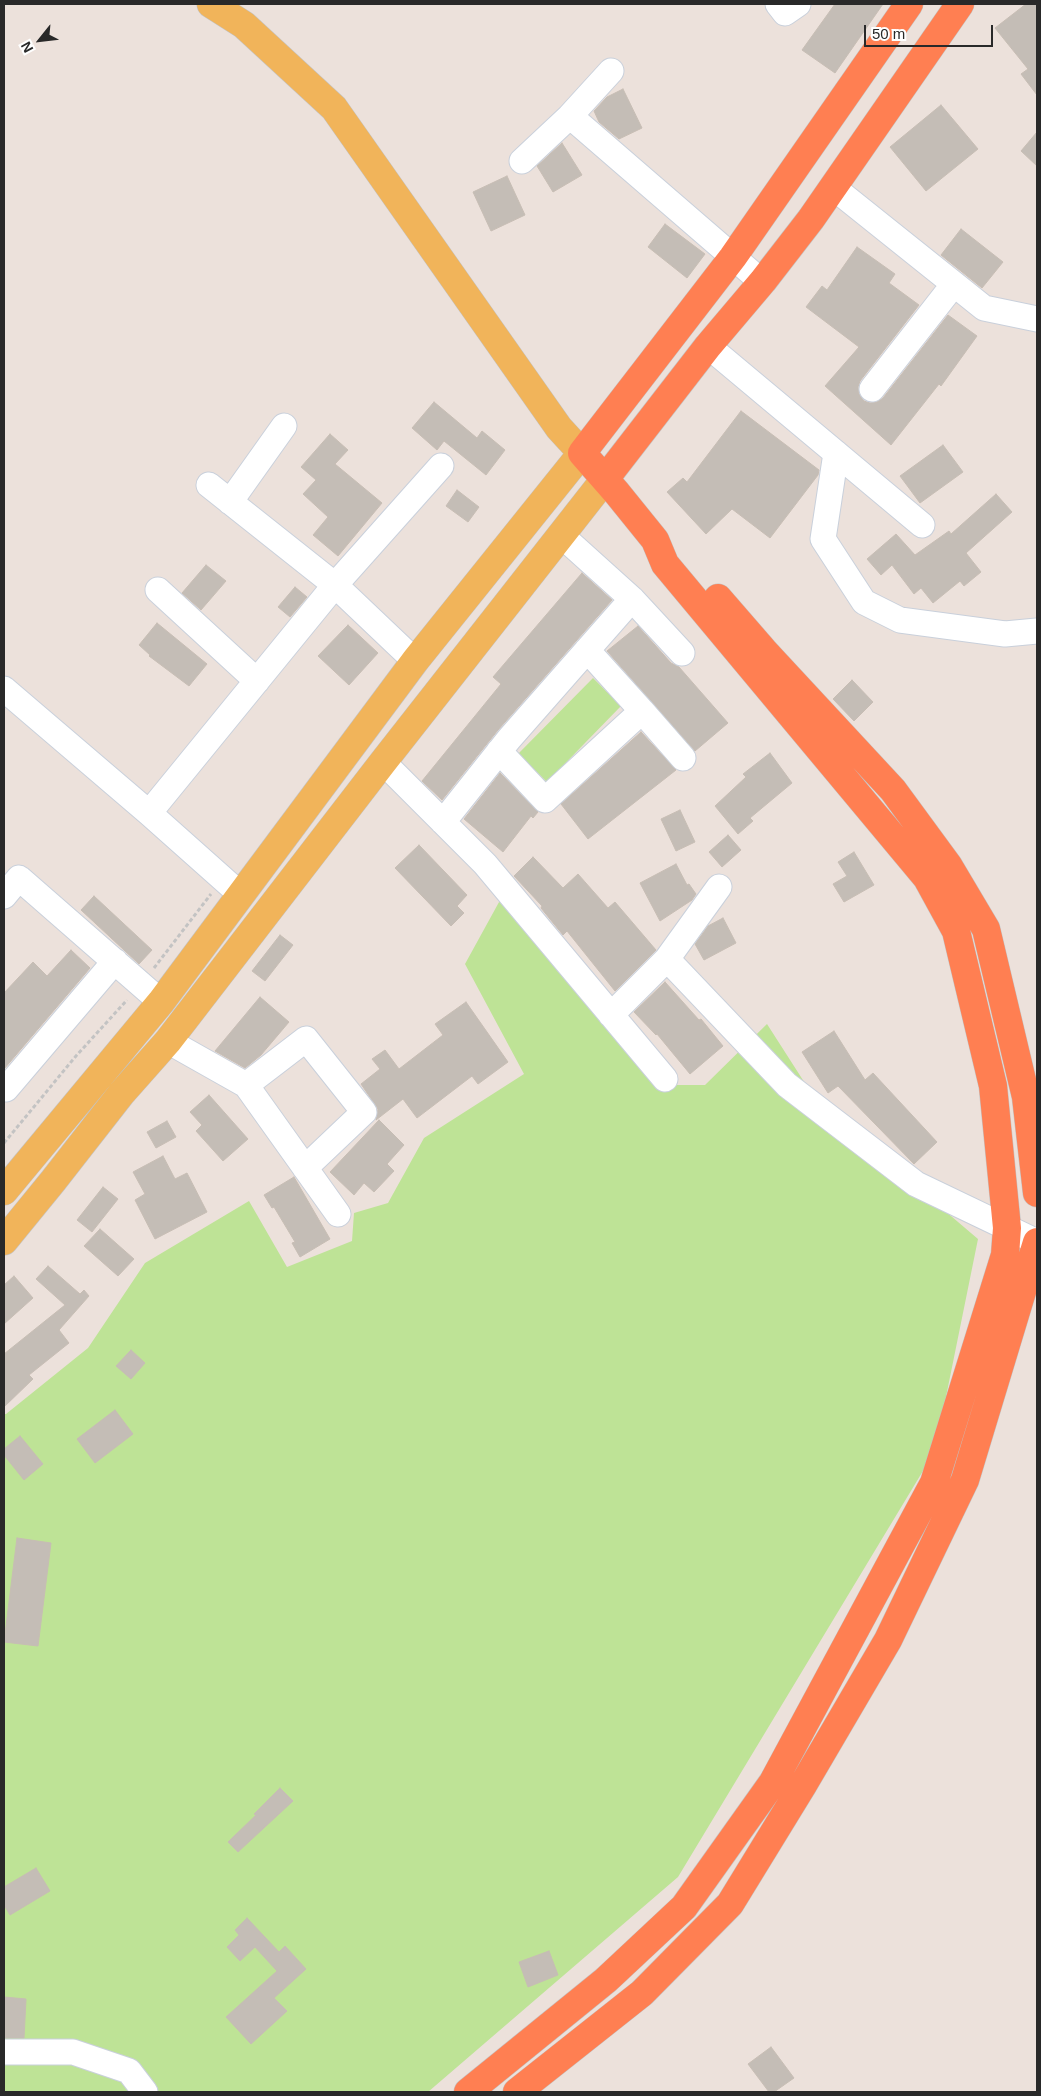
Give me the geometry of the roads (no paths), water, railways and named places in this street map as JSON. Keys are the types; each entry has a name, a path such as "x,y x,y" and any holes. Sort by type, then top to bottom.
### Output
{"highway":[{"path":"468,2092 606,1980 684,1907 773,1782 934,1483 1005,1255 1007,1228 994,1086 956,931 927,878 665,564 655,540 582,453 733,257 909,4"},
{"path":"605,479 708,346 811,219 960,4"},
{"path":"655,540 677,552 764,651 893,790 948,865 986,929 1026,1098 1037,1193"},
{"path":"518,2092 642,1993 730,1904 803,1785 888,1640 965,1480 1037,1242"}],"main road":[{"path":"4,1191 161,1002 415,661 582,453 559,428 334,108 244,25 211,4"},
{"path":"4,1241 121,1094 176,1031 383,762 605,479"},
{"path":"161,1002 176,1031"}],"street":[{"path":"778,4 785,13 798,4"},
{"path":"522,161 570,116 611,71"},
{"path":"570,116 762,281"},
{"path":"834,188 984,308 1037,319"},
{"path":"872,389 954,284"},
{"path":"708,346 922,526"},
{"path":"230,502 284,426"},
{"path":"836,453 822,539 864,602 900,620 1005,634 1037,631"},
{"path":"149,813 335,585 441,466"},
{"path":"209,485 335,585 415,661"},
{"path":"561,535 632,599 682,653"},
{"path":"158,590 257,681"},
{"path":"443,822 499,750 632,599"},
{"path":"586,650 683,758"},
{"path":"4,689 240,894"},
{"path":"499,750 545,800 642,711"},
{"path":"383,762 485,864 665,1079"},
{"path":"9,879 115,961 161,1002"},
{"path":"611,1015 667,959 719,887"},
{"path":"667,959 788,1086 916,1184 1037,1242"},
{"path":"6,1089 115,961"},
{"path":"176,1031 246,1085 338,1214"},
{"path":"246,1085 306,1039 364,1112 305,1168"},
{"path":"4,2052 73,2052 129,2071 145,2092"}]}
